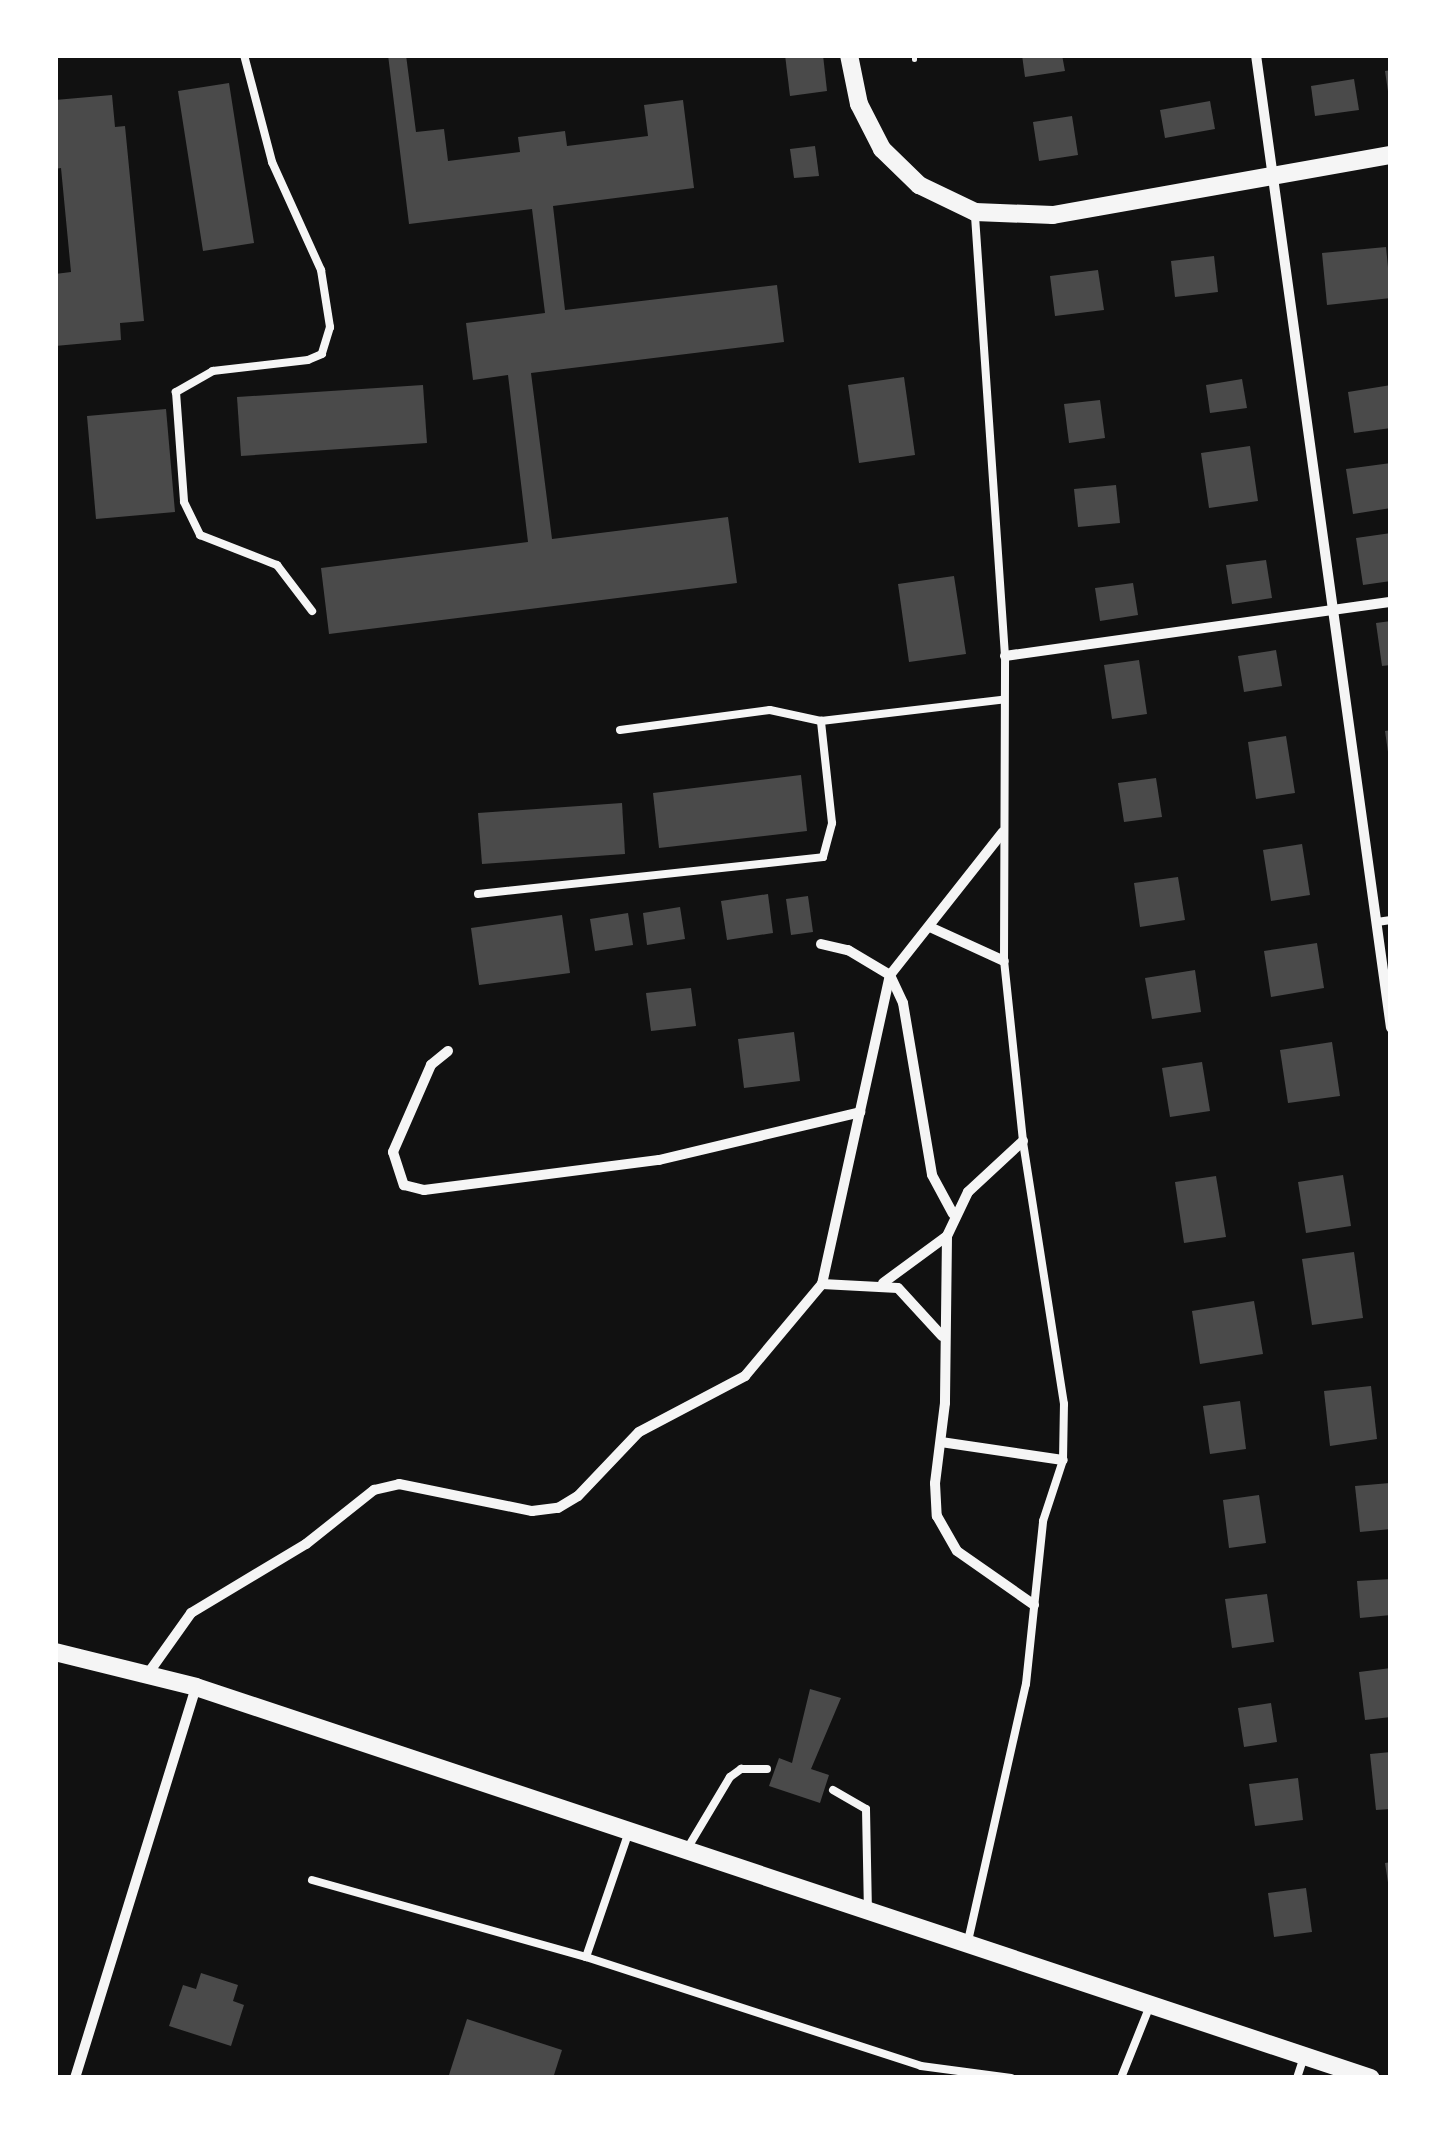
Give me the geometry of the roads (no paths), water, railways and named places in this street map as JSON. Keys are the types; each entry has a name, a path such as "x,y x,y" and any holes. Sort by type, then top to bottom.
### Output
{"street":[{"path":"849,55 859,104 882,149 919,185 976,212 1053,215 1391,154"},
{"path":"1256,55 1277,174 1391,1028"},
{"path":"1005,656 1391,602"},
{"path":"146,1675 191,1613 306,1544 374,1490 399,1484 532,1511 558,1508 578,1496 639,1432 745,1376 822,1284 890,975 932,928 1003,832"},
{"path":"932,928 1004,961"},
{"path":"821,944 861,956 890,975 902,1003 929,1162 953,1214"},
{"path":"448,1051 430,1065 394,1152 404,1185 424,1190 659,1160 860,1112"},
{"path":"1023,1141 953,1214 946,1236 942,1442 934,1483 946,1534 985,1574 1034,1605"},
{"path":"884,1282 946,1236"},
{"path":"822,1284 884,1282 913,1299 942,1336"},
{"path":"942,1442 1063,1460"},
{"path":"55,1652 196,1688 868,1908 1303,2059 1371,2078"},
{"path":"74,2078 196,1688"},
{"path":"1303,2059 1329,2078"}],"lane":[{"path":"244,55 272,162 322,270 330,327 322,354 308,360 213,371 186,381 173,406 182,483 200,536 277,565 312,612"},
{"path":"968,1942 1026,1684 1043,1521 1063,1460 1064,1404 1023,1141 1004,961 1001,700 1005,656 976,212"},
{"path":"620,730 770,710 821,721 1001,700"},
{"path":"478,894 823,857 832,823 821,721"},
{"path":"1376,922 1391,920"},
{"path":"687,1849 730,1777 740,1769 766,1769"},
{"path":"832,1790 866,1809 868,1908"},
{"path":"586,1957 630,1830"},
{"path":"312,1880 586,1957 921,2066 1011,2078"},
{"path":"1121,2078 1150,2008"},
{"path":"1297,2078 1303,2059"}]}
